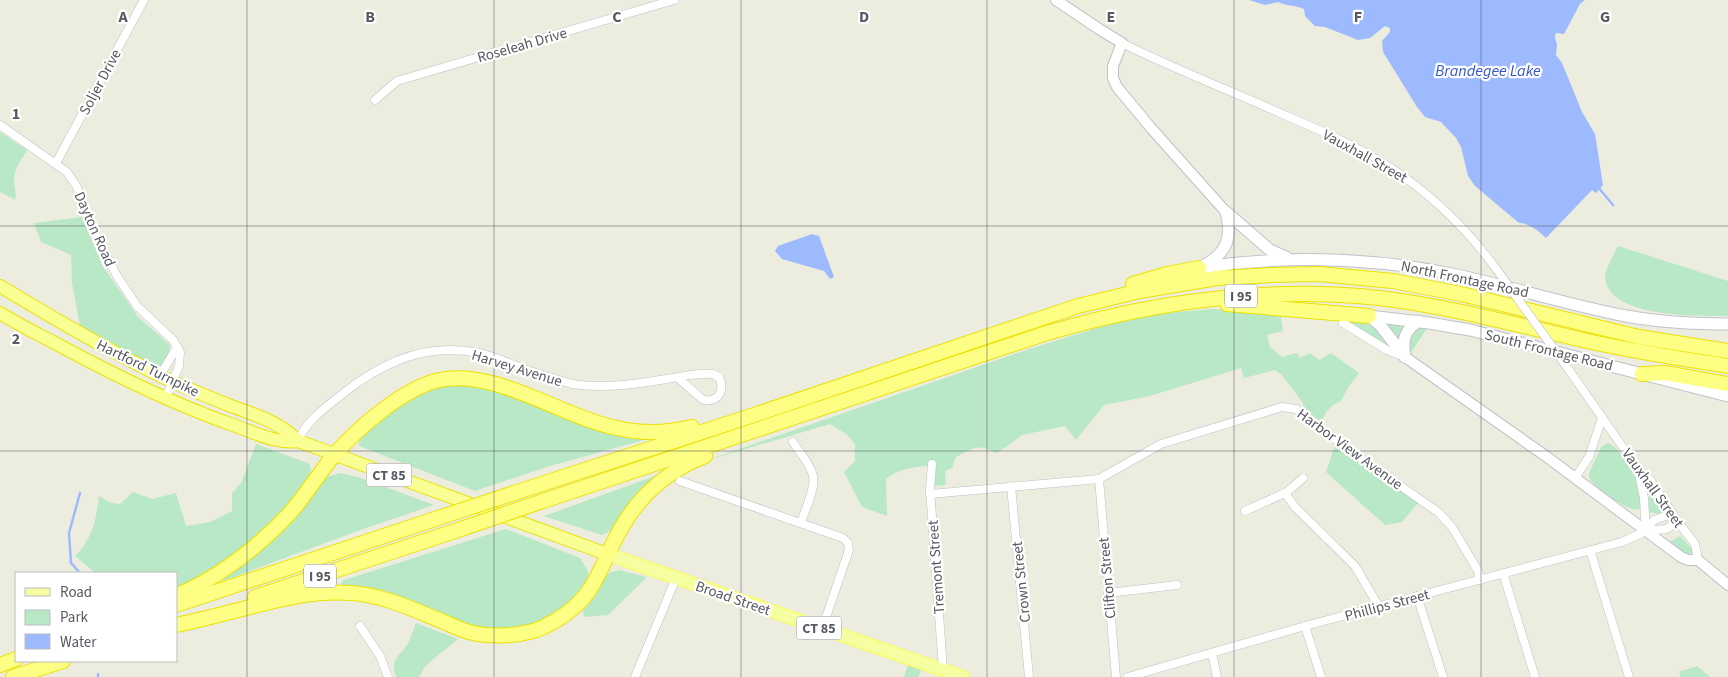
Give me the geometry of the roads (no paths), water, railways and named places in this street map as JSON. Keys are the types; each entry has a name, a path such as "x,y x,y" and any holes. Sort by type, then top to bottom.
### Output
{"highway":[{"path":"1094,302 1112,292 1137,283 1199,268"},
{"name":"I 95","path":"178,604 1094,302 1163,286 1227,277 1284,274 1358,277 1425,286 1632,336 1728,351"},
{"name":"Hartford Turnpike","path":"0,286 65,326 172,382 271,421 286,429 298,441"},
{"name":"I 95","path":"178,623 1075,325 1146,308 1238,296 1288,294 1387,299 1465,312 1625,349 1728,366"},
{"path":"1194,301 1369,316"},
{"name":"Hartford Turnpike","path":"0,313 91,363 165,399 269,438 298,441 504,516"},
{"path":"1642,374 1664,372 1728,384"},
{"path":"178,595 227,568 264,539 290,512 335,454 375,418 410,392 425,384 459,378 497,384 575,415 618,429 667,432 716,420 751,416"},
{"path":"178,624 288,598 319,593 350,593 390,600 471,633 486,635 532,631 558,619 590,591 624,523 655,486 689,462 730,446 767,426"},
{"name":"Broad Street","path":"504,516 607,554"},
{"path":"0,665 15,659"},
{"path":"13,677 60,662"}],"main road":[{"path":"1226,212 1270,250 1291,259"},
{"path":"1199,268 1220,254 1226,246 1229,231 1226,212"},
{"name":"North Frontage Road","path":"1199,268 1254,261 1291,259 1345,260 1420,268 1474,279 1622,315 1673,322 1728,324"},
{"path":"1369,316 1380,325 1405,357"},
{"name":"South Frontage Road","path":"1369,316 1419,321 1470,330 1728,396"},
{"path":"1405,357 1404,337 1410,327 1419,321"},
{"name":"Broad Street","path":"607,554 963,677"}],"street":[{"name":"Soljer Drive","path":"56,163 144,0"},
{"name":"Roseleah Drive","path":"375,100 397,81 674,0"},
{"name":"Vauxhall Street","path":"1056,0 1122,42 1335,137 1376,159 1409,180 1443,209 1466,231 1497,270 1638,469 1651,481 1672,514 1695,544 1698,560"},
{"path":"1122,42 1113,71 1117,87 1226,212"},
{"name":"Dayton Road","path":"0,125 67,172 77,187 85,214 117,276 137,306 177,346"},
{"name":"Vauxhall Street","path":"1343,323 1393,354 1405,357 1575,478 1681,557 1698,560 1728,584"},
{"path":"157,374 164,369 177,346"},
{"path":"165,399 178,366 180,352 177,346"},
{"name":"Harvey Avenue","path":"298,441 309,422 363,378 389,363 408,355 423,352 444,350 476,352 583,386 623,385 678,378 714,374 721,382 721,391 719,396 712,400 704,400 678,378"},
{"name":"Harbor View Avenue","path":"1099,479 1161,444 1282,408 1296,409 1447,520 1478,571 1480,580"},
{"path":"1575,478 1589,457 1602,418"},
{"path":"793,442 811,469 813,476 813,484 801,522"},
{"name":"Tremont Street","path":"932,464 930,494 942,670"},
{"path":"1638,469 1644,498 1646,531"},
{"path":"1245,511 1285,493 1303,478"},
{"path":"930,494 1099,479"},
{"name":"Clifton Street","path":"1099,479 1116,677"},
{"path":"680,482 801,522 843,538 848,543 849,550 822,629"},
{"name":"Crown Street","path":"1011,486 1028,657 1028,677"},
{"path":"1285,493 1295,507 1355,566 1379,607"},
{"name":"Phillips Street","path":"1646,531 1654,520 1672,514"},
{"name":"Phillips Street","path":"1128,677 1305,626 1628,540 1646,531 1666,529 1678,522"},
{"path":"1590,550 1629,677"},
{"path":"1503,574 1535,677"},
{"path":"635,677 676,578"},
{"path":"1108,592 1177,585"},
{"path":"1418,596 1443,677"},
{"path":"360,626 380,656 388,677"},
{"path":"1305,626 1321,677"},
{"path":"1212,653 1217,677"}],"water":[{"name":"Brandegee Lake","path":"1249,0 1585,0 1580,4 1564,34 1556,33 1556,55 1562,63 1582,112 1595,134 1603,185 1596,193 1592,190 1546,238 1530,226 1519,223 1475,186 1468,176 1461,147 1456,138 1441,122 1425,117 1383,52 1382,41 1390,32 1390,28 1385,26 1370,38 1358,40 1325,27 1315,26 1305,16 1304,9 1278,2 1265,5"},
{"path":"812,234 819,236 834,277 830,279 824,271 782,259 775,251 778,246"}],"waterway":[{"path":"1598,187 1613,205"},
{"path":"79,572 71,563 69,533 80,493"}]}
